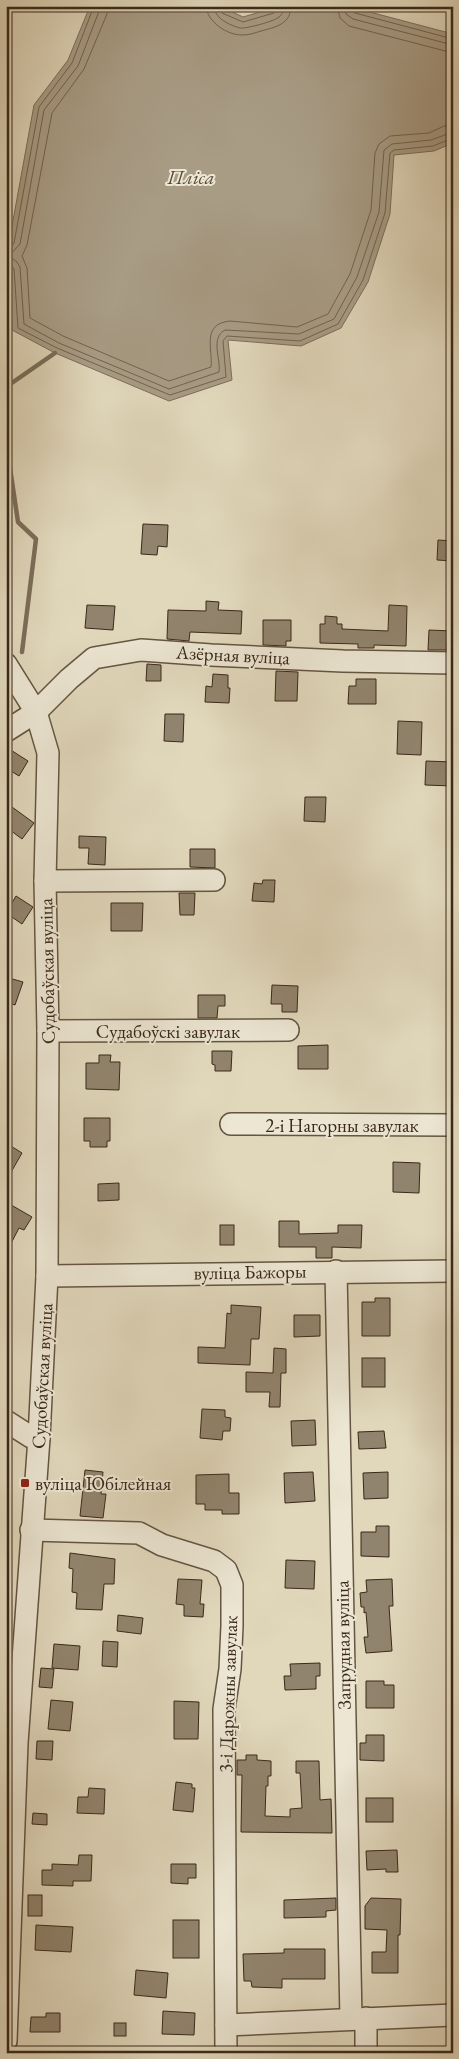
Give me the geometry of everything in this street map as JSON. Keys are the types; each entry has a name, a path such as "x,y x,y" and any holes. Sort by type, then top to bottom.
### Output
{"street":[{"name":"Азёрная вуліца","path":"6,731 36,712 69,679 94,658 141,650 343,661 453,663"},
{"name":"Судобаўская вуліца","path":"6,664 36,712 48,753 45,881 48,1031 47,1276 39,1438 12,1741 6,2039"},
{"path":"45,881 214,880"},
{"name":"Судабоўскі завулак","path":"48,1031 288,1030"},
{"name":"2-і Нагорны завулак","path":"232,1124 453,1126"},
{"name":"Запрудная вуліца","path":"336,1271 358,2018 366,2053"},
{"name":"вуліца Бажоры","path":"47,1276 453,1271"},
{"path":"6,1420 31,1437 39,1438"},
{"name":"3-і Дарожны завулак","path":"31,1530 139,1533 162,1545 214,1561 226,1570 232,1585 230,1669 224,1709 226,2053"},
{"path":"226,2025 453,2015"}],"water":[{"name":"Пліса","path":"90,6 220,6 243,17 281,6 347,6 453,34 453,143 434,151 394,155 390,214 368,282 341,328 301,346 228,340 232,380 169,401 55,353 12,330 8,248 34,105 68,60"}],"building":[{"path":"143,524 168,525 167,547 158,546 157,555 141,554"},
{"path":"438,540 453,541 453,561 437,560"},
{"path":"206,601 219,602 218,610 242,611 241,634 190,632 189,641 167,639 168,610 206,611"},
{"path":"87,605 115,606 113,630 85,628"},
{"path":"389,605 407,606 406,646 374,645 374,648 358,648 358,644 320,643 320,624 325,624 325,616 337,617 337,624 342,624 342,629 388,631"},
{"path":"263,620 291,620 291,641 286,641 286,646 263,645"},
{"path":"429,630 452,631 452,642 447,642 447,650 428,650"},
{"path":"147,664 161,665 161,681 146,681"},
{"path":"276,671 298,672 297,701 275,701"},
{"path":"213,674 228,675 228,688 230,688 229,703 205,702 206,686 212,687"},
{"path":"356,679 376,679 376,704 348,704 349,686 356,686"},
{"path":"165,714 184,714 183,742 164,741"},
{"path":"398,721 422,722 421,755 397,754"},
{"path":"6,747 28,761 19,776 6,768"},
{"path":"426,761 453,762 453,786 425,785"},
{"path":"305,797 326,797 325,822 304,821"},
{"path":"12,807 34,823 22,839 6,827 6,815"},
{"path":"79,836 106,837 105,865 88,864 89,848 79,848"},
{"path":"190,849 215,849 215,868 190,867"},
{"path":"263,880 275,880 274,902 252,901 254,883 262,884"},
{"path":"179,893 195,893 194,915 180,915"},
{"path":"16,896 33,907 22,924 6,913"},
{"path":"111,903 143,903 142,931 111,931"},
{"path":"9,978 23,982 15,1005 6,1002 6,986"},
{"path":"272,985 298,986 297,1012 282,1012 282,1004 271,1004"},
{"path":"198,995 225,995 225,1006 218,1006 217,1018 198,1018"},
{"path":"328,1045 328,1069 298,1069 298,1046"},
{"path":"212,1051 232,1051 231,1071 215,1071 215,1065 212,1064"},
{"path":"99,1055 111,1055 110,1062 120,1062 119,1090 86,1089 86,1063 99,1063"},
{"path":"84,1118 110,1118 110,1141 107,1141 107,1147 90,1147 90,1141 84,1141"},
{"path":"6,1143 22,1153 6,1181"},
{"path":"393,1162 420,1163 419,1193 393,1192"},
{"path":"119,1183 119,1200 98,1201 98,1184"},
{"path":"6,1202 32,1217 24,1230 19,1228 6,1253"},
{"path":"279,1221 299,1221 299,1234 338,1233 338,1225 362,1225 361,1248 332,1247 332,1258 316,1258 316,1247 279,1247"},
{"path":"220,1225 234,1225 234,1245 220,1245"},
{"path":"375,1298 390,1298 390,1336 362,1336 362,1302 375,1302"},
{"path":"231,1305 261,1307 259,1339 251,1339 250,1365 198,1363 198,1347 225,1348 227,1313 231,1314"},
{"path":"294,1315 320,1315 320,1336 294,1337"},
{"path":"274,1348 286,1349 286,1373 281,1373 280,1407 269,1407 270,1392 246,1392 246,1372 273,1373"},
{"path":"362,1358 385,1358 385,1387 362,1387"},
{"path":"202,1409 225,1410 225,1417 231,1418 230,1431 223,1431 222,1440 200,1438"},
{"path":"315,1420 316,1445 292,1446 291,1421"},
{"path":"384,1431 386,1448 359,1449 358,1432"},
{"path":"85,1470 103,1472 101,1494 106,1494 103,1518 80,1516"},
{"path":"313,1472 315,1501 285,1503 284,1473"},
{"path":"388,1472 388,1498 364,1499 363,1473"},
{"path":"229,1474 229,1493 239,1493 239,1514 222,1514 222,1510 205,1510 205,1504 196,1504 196,1475"},
{"path":"376,1526 389,1526 389,1557 361,1556 361,1532 376,1532"},
{"path":"70,1553 115,1559 114,1584 104,1584 102,1610 76,1609 77,1593 72,1592 73,1569 69,1568"},
{"path":"286,1560 315,1561 314,1589 285,1588"},
{"path":"178,1579 202,1580 200,1604 204,1604 203,1617 184,1616 184,1605 176,1604"},
{"path":"392,1579 393,1606 389,1606 392,1651 366,1653 364,1637 368,1637 366,1612 364,1613 364,1607 361,1607 360,1593 367,1592 366,1580"},
{"path":"118,1615 143,1618 141,1634 117,1631"},
{"path":"103,1641 118,1642 117,1667 102,1666"},
{"path":"54,1644 80,1646 78,1670 52,1668"},
{"path":"320,1663 320,1676 316,1676 316,1689 285,1690 284,1676 291,1676 290,1664"},
{"path":"41,1668 54,1669 52,1688 39,1687"},
{"path":"366,1681 384,1681 384,1685 394,1685 394,1708 366,1708"},
{"path":"51,1700 73,1702 70,1731 48,1729"},
{"path":"174,1701 199,1702 198,1739 174,1739"},
{"path":"366,1735 384,1735 384,1761 360,1760 360,1743 366,1743"},
{"path":"37,1741 53,1741 52,1760 36,1759"},
{"path":"246,1755 257,1755 257,1760 271,1761 271,1776 268,1776 268,1786 266,1786 265,1816 290,1817 290,1809 302,1808 300,1773 296,1773 296,1761 319,1761 320,1800 331,1799 332,1833 241,1832 242,1775 237,1775 237,1760 246,1760"},
{"path":"176,1782 192,1784 192,1788 195,1788 193,1812 173,1810"},
{"path":"89,1788 105,1789 104,1814 77,1813 78,1797 88,1797"},
{"path":"366,1798 393,1798 393,1822 366,1822"},
{"path":"33,1813 47,1814 47,1825 32,1824"},
{"path":"397,1850 398,1872 386,1872 386,1869 367,1870 366,1851"},
{"path":"79,1855 92,1855 91,1881 73,1881 73,1886 42,1885 42,1870 52,1870 52,1864 78,1865"},
{"path":"171,1864 196,1864 196,1878 188,1878 188,1884 171,1883"},
{"path":"28,1895 42,1895 42,1916 28,1916"},
{"path":"336,1898 336,1910 326,1911 326,1917 284,1918 284,1900"},
{"path":"371,1898 401,1899 400,1935 398,1935 398,1973 372,1973 372,1952 386,1952 387,1930 365,1929 365,1906"},
{"path":"173,1920 199,1920 199,1958 173,1958"},
{"path":"36,1925 73,1927 71,1952 35,1950"},
{"path":"284,1949 325,1949 325,1979 282,1979 282,1988 252,1987 251,1981 244,1981 243,1954 284,1953"},
{"path":"136,1970 168,1973 166,1998 134,1995"},
{"path":"163,2011 195,2013 194,2035 162,2034"},
{"path":"46,2013 60,2013 60,2032 30,2032 31,2017 46,2017"},
{"path":"114,2023 126,2023 126,2036 114,2036"}],"waterway":[{"path":"6,387 55,353"},
{"path":"6,441 18,522 36,539 22,652"}],"place":[{"name":"вуліца Юбілейная","path":"25,1483"}]}
